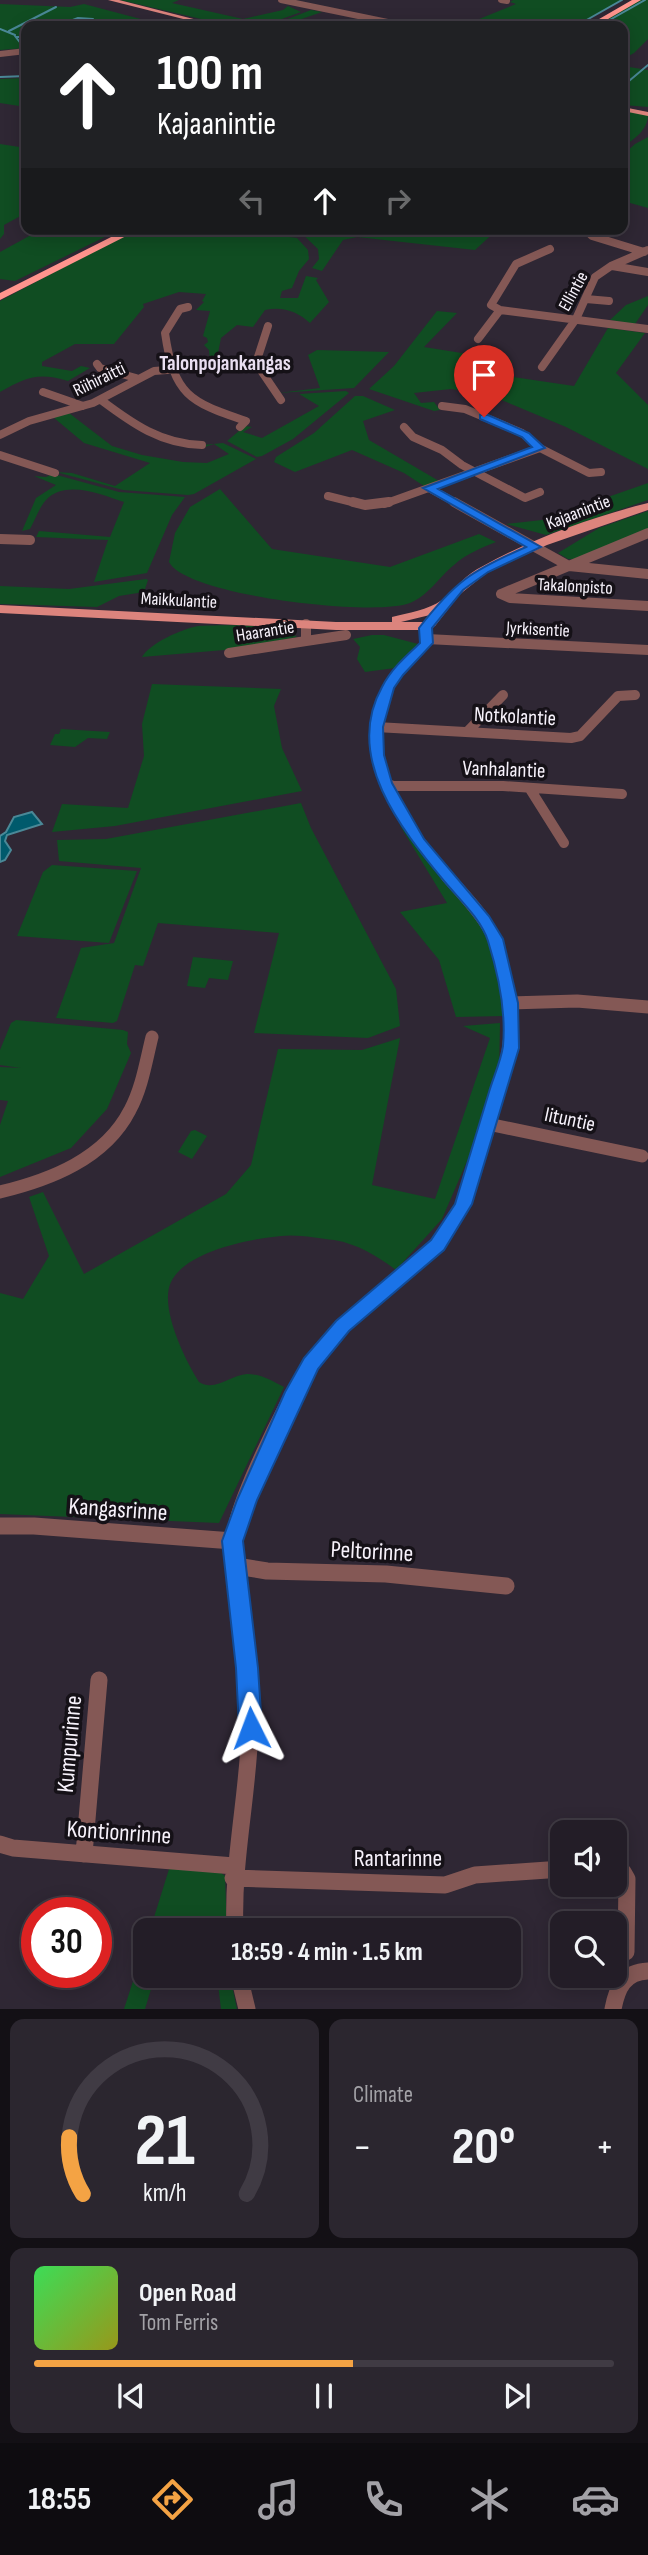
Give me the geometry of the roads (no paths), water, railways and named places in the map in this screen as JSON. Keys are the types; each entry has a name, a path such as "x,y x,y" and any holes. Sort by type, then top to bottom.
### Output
{"highway":[{"path":"593,21 629,0"},
{"path":"600,21 637,0"},
{"path":"0,295 114,235"},
{"path":"0,295 123,235"}],"main road":[{"path":"111,0 191,21"},
{"path":"628,110 648,114"},
{"name":"Kajaanintie","path":"421,625 484,570 535,547 648,506"},
{"name":"Maikkulantie","path":"0,609 306,624 351,631 421,625"}],"street":[{"path":"281,0 383,21"},
{"path":"306,5 326,0"},
{"path":"0,54 21,52"},
{"path":"591,235 646,251"},
{"path":"550,249 516,264 491,305 500,310 648,329"},
{"name":"Ellintie","path":"542,367 576,319 595,277 611,266 646,251"},
{"path":"611,266 648,272"},
{"path":"586,299 609,302"},
{"path":"188,307 180,309 165,333 170,368 196,402 246,421 240,427"},
{"path":"478,339 500,310"},
{"path":"268,326 256,363 281,400"},
{"name":"Riihiraitti","path":"0,435 29,421 101,400 136,379 170,368 256,363"},
{"path":"97,364 100,368 136,379"},
{"path":"43,393 83,406"},
{"path":"101,400 146,433 184,444 202,445"},
{"path":"442,405 458,406 522,433 540,448 589,472 601,472"},
{"path":"404,427 413,437 442,450 474,472 525,498 540,492"},
{"path":"328,496 370,506 540,448"},
{"path":"0,455 55,473"},
{"path":"429,488 569,566 648,574"},
{"path":"569,566 648,533"},
{"path":"0,539 30,540"},
{"name":"Takalonpisto","path":"569,566 501,594 510,598 648,606"},
{"name":"Haarantie","path":"306,624 306,641"},
{"name":"Jyrkisentie","path":"421,625 648,650"},
{"name":"Kajaanintie","path":"233,1541 252,1487 295,1392 311,1364 343,1326 411,1269 443,1237 464,1204 511,1048 510,1003 500,953 490,928 418,841 385,783 377,755 376,727 387,688 398,672 426,643 421,625"},
{"name":"Haarantie","path":"229,653 351,631"},
{"path":"467,732 503,695"},
{"name":"Notkolantie","path":"376,727 571,738 580,736 618,696 635,695"},
{"name":"Vanhalantie","path":"385,783 393,786 622,794"},
{"path":"530,789 564,843"},
{"path":"510,1003 577,1001 648,1007"},
{"path":"0,1192 30,1185 65,1170 105,1142 131,1109 152,1037"},
{"name":"Iituntie","path":"488,1124 642,1156"},
{"name":"Kangasrinne","path":"0,1526 34,1525 233,1541"},
{"path":"233,1541 251,1728 234,1872 235,1918"},
{"name":"Peltorinne","path":"236,1566 267,1571 386,1574 506,1586"},
{"name":"Kumpurinne","path":"84,1854 99,1680"},
{"name":"Kontionrinne","path":"0,1844 13,1848 234,1872"},
{"name":"Rantarinne","path":"234,1872 423,1886 445,1885 475,1875 550,1869"},
{"path":"613,2009 624,1978 629,1973 648,1971"},
{"path":"242,1988 247,2009"}],"water":[{"path":"32,812 42,824 7,835 5,841 11,850 5,860 0,862 0,836 6,832 14,817"}],"waterway":[{"path":"585,21 622,0"},
{"path":"608,21 645,0"},
{"path":"29,21 56,7"},
{"path":"70,21 78,18 93,19"},
{"path":"9,31 21,25"},
{"path":"0,29 15,35"},
{"path":"15,36 21,44"},
{"path":"16,37 21,37"},
{"path":"628,82 648,65"},
{"path":"0,77 21,76"}],"district":[{"name":"Talonpojankangas","path":"225,363"}]}
